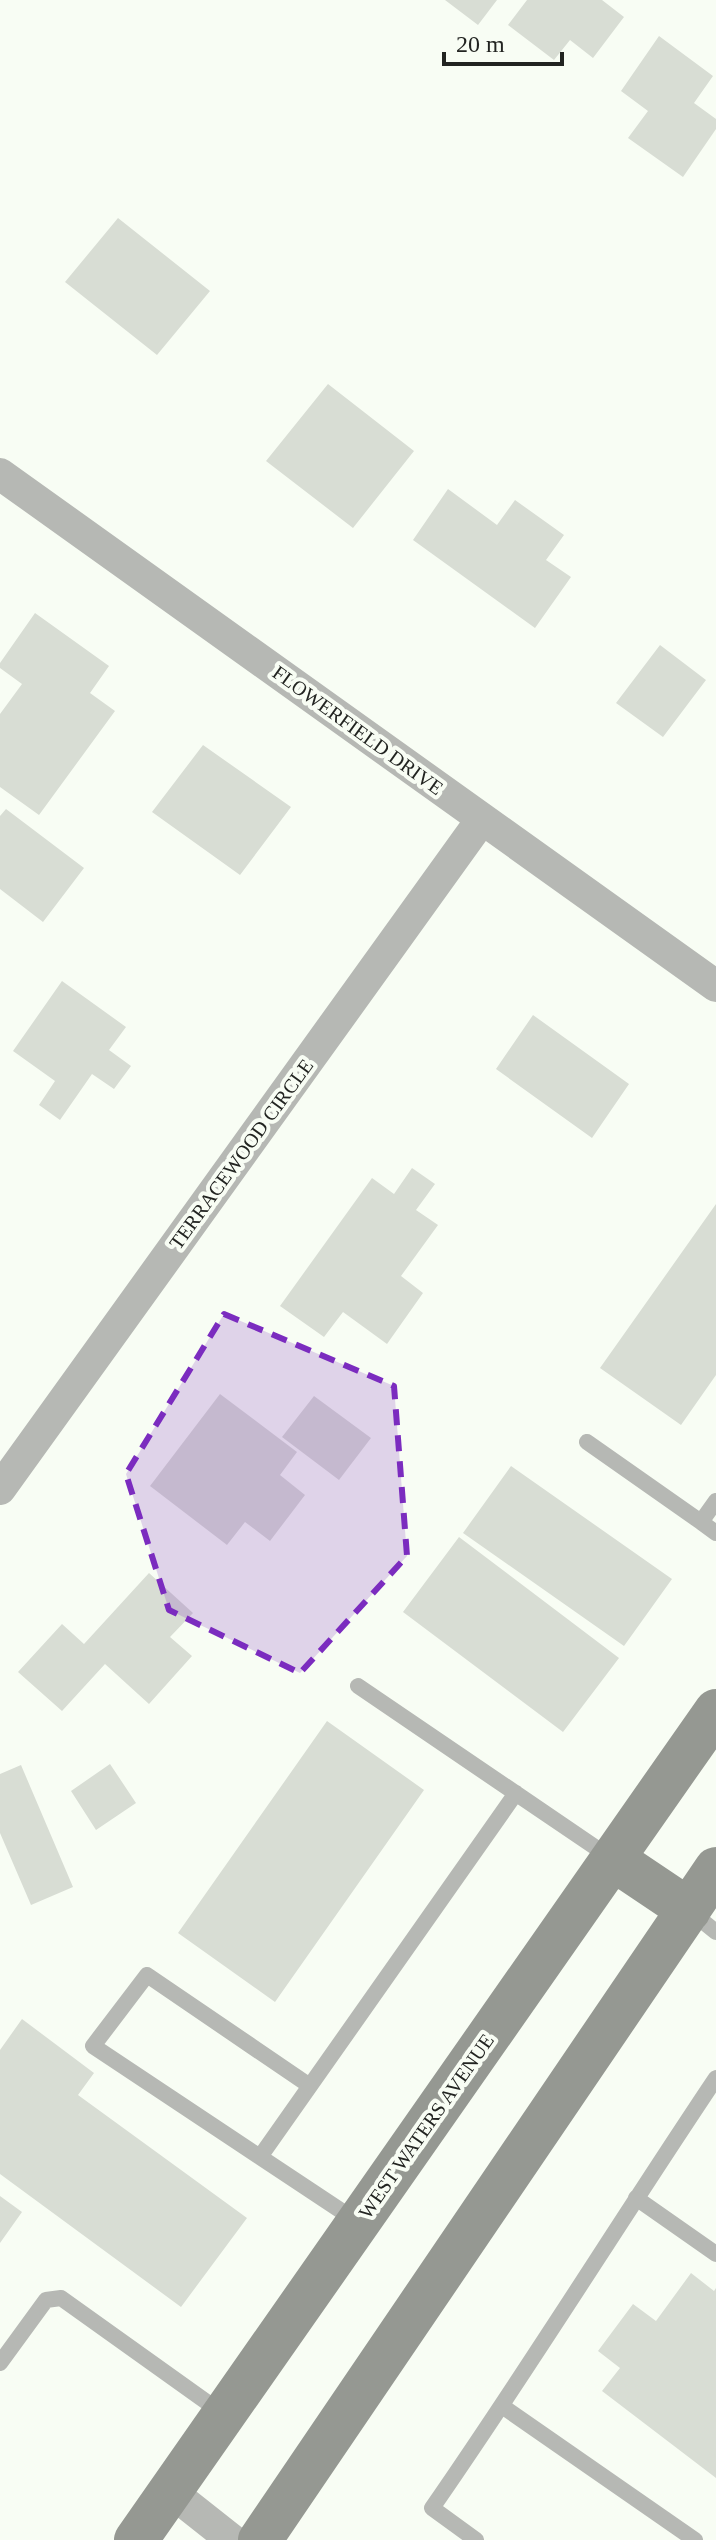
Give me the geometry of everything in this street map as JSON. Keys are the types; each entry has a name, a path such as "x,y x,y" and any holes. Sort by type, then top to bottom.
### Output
{"main road":[{"name":"WEST WATERS AVENUE","path":"136,2540 716,1711"},
{"path":"613,1859 702,1921"},
{"path":"260,2540 702,1921 716,1869"}],"street":[{"name":"FLOWERFIELD DRIVE","path":"0,474 716,986"},
{"name":"TERRACEWOOD CIRCLE","path":"0,1489 482,819"},
{"path":"170,2491 232,2540"}],"lane":[{"path":"587,1442 716,1533"},
{"path":"701,1522 716,1501"},
{"path":"358,1686 613,1859"},
{"path":"260,2157 516,1793"},
{"path":"310,2086 147,1975 93,2046 359,2222"},
{"path":"476,2540 432,2508 716,2078"},
{"path":"636,2198 716,2254"},
{"path":"0,2363 46,2300 61,2298 224,2414"},
{"path":"502,2406 695,2540"}],"highlighted area":[{"path":"224,1314 394,1386 407,1556 300,1673 169,1610 126,1474"}],"building":[{"path":"445,0 497,0 478,25"},
{"path":"527,0 602,0 624,17 593,58 570,40 554,60 508,25"},
{"path":"659,36 713,76 694,103 716,119 716,129 683,177 628,138 648,111 621,91"},
{"path":"118,218 210,291 157,355 65,282"},
{"path":"328,384 414,451 353,528 266,461"},
{"path":"448,489 497,525 515,500 564,535 546,560 571,577 535,628 413,540"},
{"path":"35,613 109,666 90,693 115,711 39,815 0,787 0,714 22,684 0,668 0,663"},
{"path":"660,645 706,680 663,737 616,703"},
{"path":"203,745 291,807 240,875 152,812"},
{"path":"6,809 84,868 43,922 0,889 0,816"},
{"path":"62,981 126,1027 109,1050 131,1066 114,1089 92,1074 60,1120 39,1105 55,1081 13,1051"},
{"path":"533,1015 629,1084 592,1138 496,1069"},
{"path":"412,1168 435,1184 416,1210 438,1225 401,1276 423,1293 387,1344 343,1312 324,1337 280,1306 372,1178 394,1194"},
{"path":"716,1204 716,1375 681,1425 600,1368"},
{"path":"220,1394 297,1452 280,1475 305,1495 270,1541 245,1522 227,1545 150,1486"},
{"path":"314,1396 371,1438 339,1480 282,1437"},
{"path":"511,1466 672,1579 624,1646 463,1533"},
{"path":"459,1537 619,1658 563,1732 403,1612"},
{"path":"149,1573 193,1613 170,1637 192,1656 149,1704 105,1664 62,1711 18,1672 62,1624 84,1644"},
{"path":"327,1721 424,1790 275,2002 178,1933"},
{"path":"110,1764 136,1803 96,1830 71,1791"},
{"path":"21,1765 73,1887 31,1905 0,1833 0,1774"},
{"path":"22,2019 94,2073 78,2095 247,2218 181,2307 0,2174 0,2050"},
{"path":"0,2196 22,2212 0,2243"},
{"path":"691,2273 714,2291 716,2288 716,2478 602,2391 620,2368 598,2351 633,2304 656,2321"}]}
